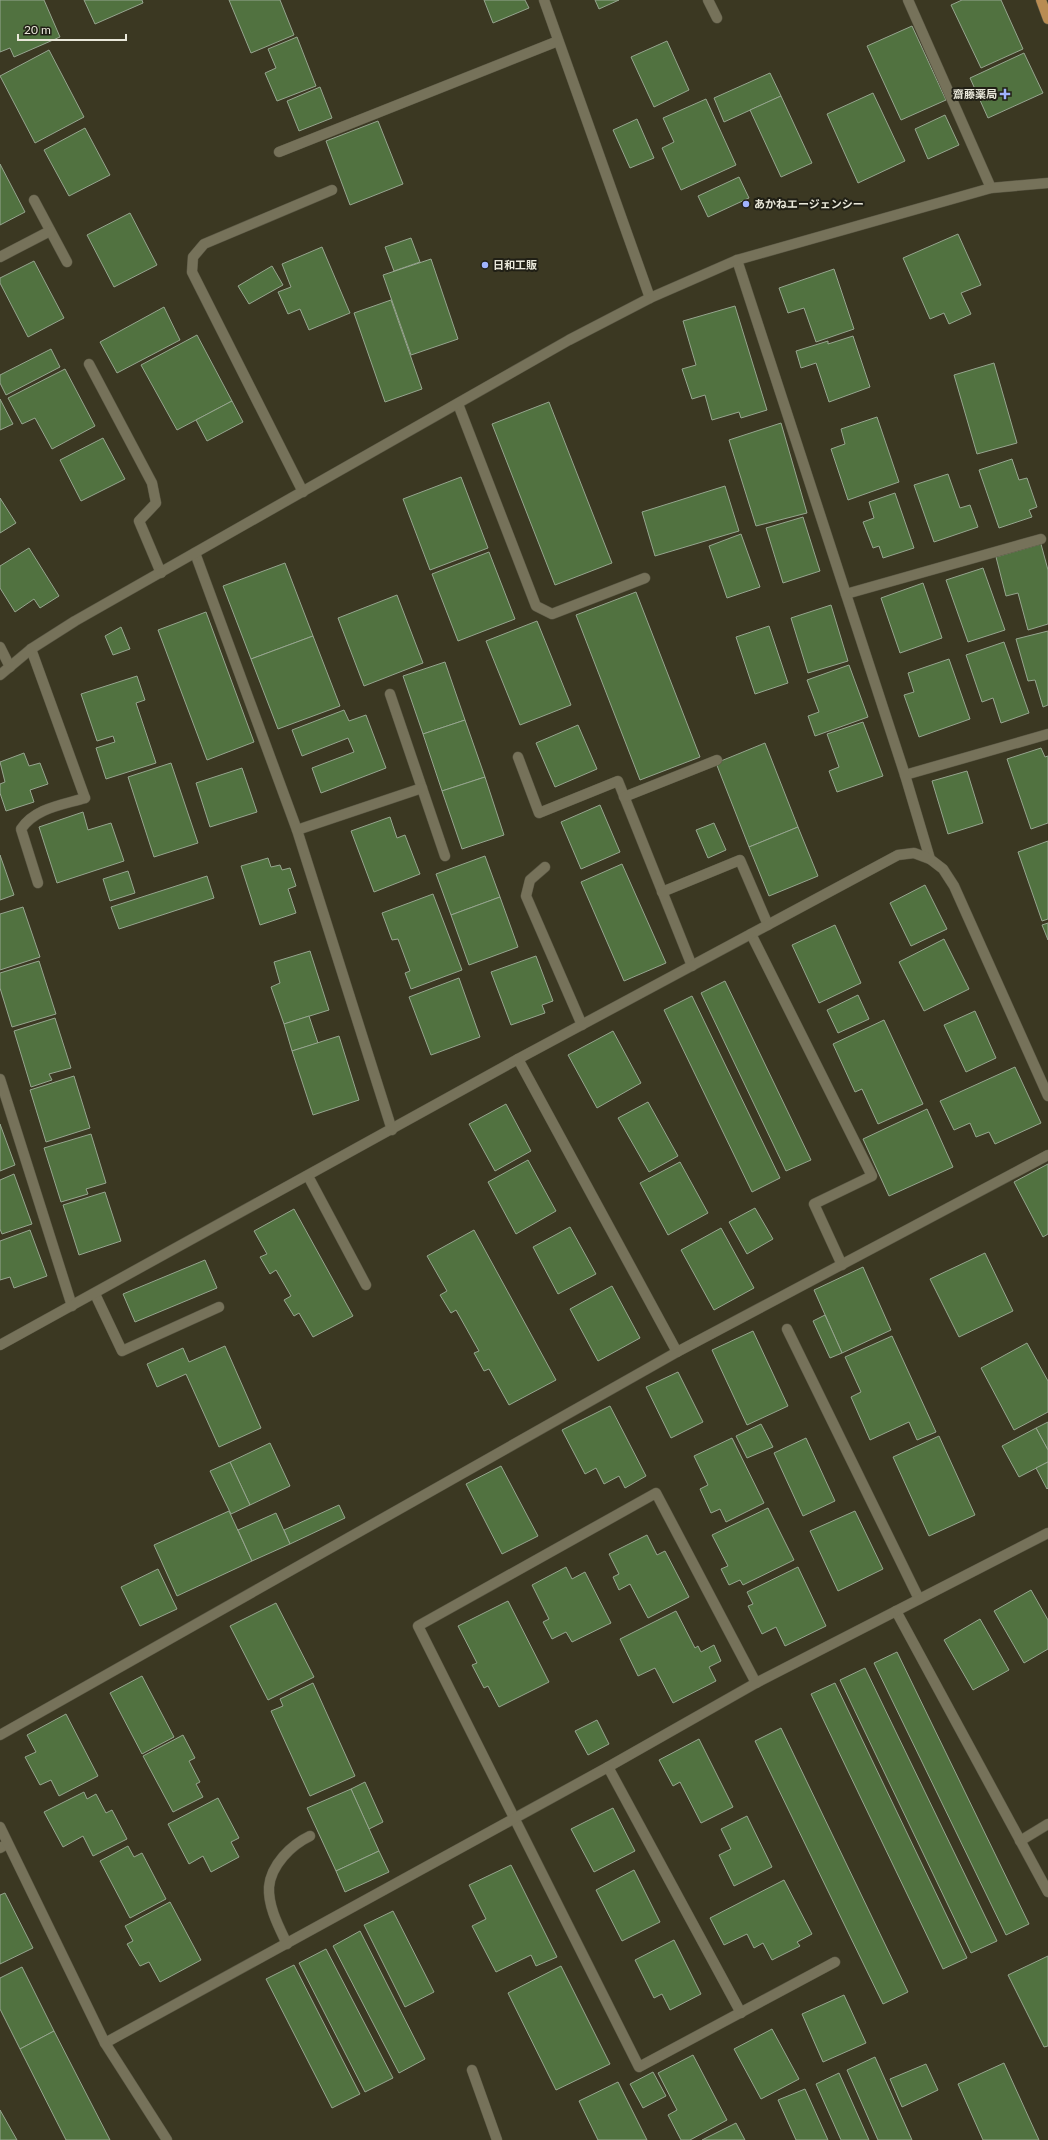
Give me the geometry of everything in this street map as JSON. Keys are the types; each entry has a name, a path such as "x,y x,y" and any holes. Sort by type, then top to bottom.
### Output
{"main road":[{"path":"1041,0 1048,19"}],"street":[{"path":"544,0 650,298"},
{"path":"708,0 717,18"},
{"path":"908,0 991,188"},
{"path":"279,152 558,41"},
{"path":"0,675 31,649 75,621 569,340 650,298 737,260 991,188 1048,183"},
{"path":"303,492 192,272 193,257 204,244 332,190"},
{"path":"34,200 66,262"},
{"path":"0,257 50,231"},
{"path":"737,260 905,775 930,859"},
{"path":"89,364 152,483 156,503 139,521 161,572"},
{"path":"458,404 536,606 552,614 645,578"},
{"path":"846,594 1041,539"},
{"path":"195,553 297,830 392,1130"},
{"path":"0,647 10,667"},
{"path":"31,649 85,798 37,813 28,819 21,829 38,883"},
{"path":"390,694 445,856"},
{"path":"905,775 1048,734"},
{"path":"518,757 539,813 618,781 692,966"},
{"path":"624,797 717,760"},
{"path":"297,830 422,788"},
{"path":"0,1345 95,1294 518,1059 898,855 914,853 930,859 943,869 954,886 1048,1096"},
{"path":"662,892 740,860 768,925"},
{"path":"545,867 530,880 526,896 582,1025"},
{"path":"751,934 872,1176 814,1204 842,1265"},
{"path":"518,1059 677,1352"},
{"path":"0,1079 72,1306"},
{"path":"0,1735 677,1352 1048,1155"},
{"path":"308,1176 366,1285"},
{"path":"95,1294 122,1351 219,1306"},
{"path":"787,1329 919,1599"},
{"path":"756,1683 656,1493 418,1626 639,2067 835,1962"},
{"path":"105,2043 514,1819 756,1683 1048,1533"},
{"path":"896,1611 1048,1892"},
{"path":"608,1767 741,2012"},
{"path":"1020,1841 1048,1824"},
{"path":"0,1827 4,1846 105,2043 168,2140"},
{"path":"287,1944 275,1917 269,1887 277,1864 298,1842 310,1836"},
{"path":"472,2070 497,2140"}],"building":[{"path":"0,0 44,0 60,37 14,57 10,48 0,52"},
{"path":"84,0 142,0 143,3 95,24"},
{"path":"229,0 280,0 294,35 251,53"},
{"path":"484,0 525,0 529,8 493,23"},
{"path":"595,0 619,0 599,9"},
{"path":"962,0 1001,0 1023,49 981,68 951,5"},
{"path":"912,26 946,100 901,120 867,46"},
{"path":"297,37 316,86 277,101 265,73 276,68 268,49"},
{"path":"667,41 689,90 654,107 631,57"},
{"path":"49,50 84,117 35,143 0,76"},
{"path":"1024,53 1043,93 988,118 970,78"},
{"path":"770,73 781,96 724,122 714,98"},
{"path":"320,87 332,118 299,131 287,101"},
{"path":"873,93 905,161 858,183 827,114"},
{"path":"781,96 812,163 781,177 750,110"},
{"path":"706,99 736,165 681,190 662,148 674,142 663,118"},
{"path":"945,115 959,145 928,159 915,129"},
{"path":"637,119 654,158 630,168 613,130"},
{"path":"378,121 403,184 350,205 326,141"},
{"path":"85,128 110,175 69,196 44,150"},
{"path":"0,164 25,212 0,225"},
{"path":"739,177 749,198 708,217 698,196"},
{"path":"130,213 157,265 114,287 87,235"},
{"path":"958,234 981,285 961,293 971,314 949,324 944,313 930,319 903,258"},
{"path":"411,238 420,262 394,271 385,247"},
{"path":"322,247 350,313 309,330 300,309 288,314 278,292 291,287 282,264"},
{"path":"431,259 458,339 411,355 383,275"},
{"path":"34,261 64,318 28,337 0,283 0,278"},
{"path":"272,266 283,285 249,304 238,286"},
{"path":"834,269 854,329 816,342 804,308 788,313 779,288"},
{"path":"391,300 422,389 385,402 354,313"},
{"path":"735,306 767,410 741,418 739,412 712,420 705,395 692,399 682,369 696,365 683,321"},
{"path":"164,307 180,340 117,373 100,342"},
{"path":"197,335 232,401 177,430 141,365"},
{"path":"853,336 870,387 829,402 816,363 801,368 796,351 828,341 828,344"},
{"path":"51,349 60,367 6,395 0,383 0,375"},
{"path":"994,363 1017,443 977,454 954,375"},
{"path":"65,369 95,426 52,449 35,418 22,424 8,398"},
{"path":"0,399 13,424 0,430"},
{"path":"232,401 243,422 207,441 196,420"},
{"path":"549,402 612,563 555,585 492,424"},
{"path":"877,417 899,482 848,500 831,449 845,444 841,429"},
{"path":"781,423 807,513 756,526 729,440"},
{"path":"103,438 125,479 81,501 60,460"},
{"path":"1012,459 1019,480 1027,478 1037,507 1029,510 1032,517 999,528 979,470"},
{"path":"948,474 960,508 970,505 978,527 934,542 914,485"},
{"path":"461,477 488,548 430,570 403,499"},
{"path":"725,486 739,531 655,556 642,512"},
{"path":"895,493 914,548 883,558 879,546 873,548 863,522 874,518 869,502"},
{"path":"0,498 16,523 0,533"},
{"path":"803,517 820,571 783,583 766,528"},
{"path":"741,534 760,587 727,598 709,546"},
{"path":"1041,544 1048,570 1048,624 1028,630 1018,593 1006,596 996,557"},
{"path":"29,548 59,596 40,608 34,599 15,612 0,588 0,566"},
{"path":"489,552 515,619 458,641 432,574"},
{"path":"285,563 313,636 251,659 223,586"},
{"path":"983,568 1005,630 968,642 946,580"},
{"path":"923,583 942,638 900,653 881,598"},
{"path":"636,592 700,757 640,780 576,615"},
{"path":"397,595 423,663 364,686 338,618"},
{"path":"831,605 848,661 808,673 791,618"},
{"path":"206,612 254,742 207,760 158,630"},
{"path":"537,621 571,705 520,725 486,641"},
{"path":"769,626 788,683 755,694 736,637"},
{"path":"121,627 130,649 113,655 105,636"},
{"path":"1048,631 1048,705 1043,707 1035,680 1028,681 1016,639"},
{"path":"313,636 340,706 278,729 251,659"},
{"path":"1004,642 1029,713 1001,723 993,698 982,702 966,655"},
{"path":"949,659 970,719 919,737 904,695 914,692 908,673"},
{"path":"445,662 465,720 423,734 403,676"},
{"path":"849,665 868,717 815,736 808,716 819,712 807,680"},
{"path":"137,676 145,700 136,703 156,763 106,779 96,748 115,742 113,736 97,741 81,694"},
{"path":"344,710 349,721 366,715 386,768 321,793 312,768 354,752 348,738 302,756 292,730"},
{"path":"465,720 485,777 442,791 423,734"},
{"path":"863,722 883,776 837,792 829,771 839,767 827,734"},
{"path":"578,725 597,769 555,787 536,743"},
{"path":"765,743 798,827 749,847 716,763"},
{"path":"1041,748 1045,757 1048,756 1048,823 1031,829 1007,759"},
{"path":"24,753 29,766 40,763 48,784 30,790 34,802 6,811 0,793 0,784 5,782 0,762"},
{"path":"171,763 198,843 154,857 128,777"},
{"path":"242,768 257,812 210,827 196,783"},
{"path":"967,771 983,823 948,834 932,781"},
{"path":"485,777 504,835 462,849 442,791"},
{"path":"600,805 620,852 581,869 561,822"},
{"path":"83,812 88,830 111,823 124,861 57,883 39,827"},
{"path":"390,817 397,838 405,835 420,874 374,892 351,831"},
{"path":"714,823 726,850 708,858 696,830"},
{"path":"798,827 818,876 769,896 749,847"},
{"path":"1048,841 1048,919 1042,921 1018,852"},
{"path":"0,855 14,895 0,900"},
{"path":"485,856 500,897 451,915 436,874"},
{"path":"268,858 271,867 280,865 282,870 290,868 296,886 288,889 296,913 260,925 241,866"},
{"path":"622,864 666,963 624,981 581,882"},
{"path":"128,871 135,893 110,901 103,879"},
{"path":"207,876 214,898 119,929 111,907"},
{"path":"925,885 947,929 911,946 890,903"},
{"path":"433,894 462,970 411,989 405,973 410,971 398,939 392,940 382,913"},
{"path":"500,897 518,947 469,965 451,915"},
{"path":"23,907 40,957 0,970 0,914"},
{"path":"1048,923 1048,940 1042,925"},
{"path":"835,925 861,983 819,1003 792,945"},
{"path":"944,939 969,989 924,1011 899,962"},
{"path":"310,951 329,1010 284,1024 271,987 280,983 274,962"},
{"path":"536,956 553,1001 542,1005 545,1013 511,1025 491,972"},
{"path":"39,961 56,1014 12,1027 0,988 0,973"},
{"path":"459,978 480,1037 431,1055 409,997"},
{"path":"725,981 811,1160 786,1171 701,993"},
{"path":"858,995 869,1019 838,1033 827,1010"},
{"path":"692,996 780,1178 752,1192 664,1010"},
{"path":"975,1011 996,1058 966,1072 944,1025"},
{"path":"309,1016 318,1043 292,1051 284,1024"},
{"path":"55,1018 71,1068 49,1074 52,1080 31,1087 14,1031"},
{"path":"884,1020 923,1104 878,1124 862,1089 855,1092 833,1044"},
{"path":"613,1031 641,1083 597,1108 568,1055"},
{"path":"339,1036 359,1100 313,1115 292,1051"},
{"path":"1015,1067 1041,1123 995,1144 989,1132 976,1137 970,1123 954,1130 940,1101"},
{"path":"74,1076 90,1128 46,1142 30,1090"},
{"path":"648,1102 678,1156 649,1172 618,1118"},
{"path":"506,1104 531,1151 495,1171 469,1124"},
{"path":"927,1109 953,1167 889,1196 863,1139"},
{"path":"0,1124 15,1165 0,1171"},
{"path":"91,1134 106,1183 86,1189 88,1194 61,1202 44,1148"},
{"path":"528,1160 556,1211 516,1234 488,1182"},
{"path":"680,1162 708,1213 668,1235 640,1183"},
{"path":"1048,1164 1048,1234 1043,1237 1014,1182"},
{"path":"14,1174 32,1224 2,1234 0,1229 0,1180"},
{"path":"105,1192 121,1241 79,1255 63,1205"},
{"path":"755,1208 773,1239 747,1254 729,1222"},
{"path":"294,1209 353,1316 313,1337 299,1313 294,1316 284,1300 291,1296 276,1270 270,1274 260,1257 267,1254 254,1231"},
{"path":"570,1227 596,1274 558,1294 533,1247"},
{"path":"721,1228 754,1288 714,1310 681,1250"},
{"path":"30,1230 47,1276 14,1288 10,1277 0,1280 0,1241"},
{"path":"474,1230 556,1380 509,1405 489,1369 484,1371 474,1353 479,1351 456,1310 451,1313 440,1295 447,1291 427,1256"},
{"path":"985,1253 1013,1311 959,1337 930,1279"},
{"path":"205,1260 217,1288 135,1322 123,1294"},
{"path":"863,1267 891,1330 842,1353 814,1290"},
{"path":"612,1286 640,1338 598,1361 570,1309"},
{"path":"825,1315 842,1353 830,1358 813,1321"},
{"path":"753,1331 788,1406 747,1425 712,1350"},
{"path":"892,1336 936,1432 917,1440 909,1422 870,1440 851,1397 861,1392 845,1357"},
{"path":"1027,1343 1048,1381 1048,1412 1014,1430 981,1368"},
{"path":"225,1346 261,1428 219,1447 186,1374 157,1387 147,1364 183,1348 189,1362"},
{"path":"678,1372 703,1422 671,1438 646,1387"},
{"path":"610,1406 646,1476 625,1488 619,1476 604,1484 596,1468 585,1474 562,1430"},
{"path":"1048,1422 1048,1450 1036,1428"},
{"path":"761,1424 773,1447 747,1458 736,1436"},
{"path":"1036,1428 1048,1450 1048,1462 1019,1477 1002,1446"},
{"path":"939,1436 975,1515 929,1536 893,1457"},
{"path":"732,1438 764,1503 726,1522 720,1509 711,1513 700,1489 708,1485 694,1456"},
{"path":"806,1438 835,1501 803,1516 774,1453"},
{"path":"270,1443 290,1486 250,1505 230,1462"},
{"path":"230,1462 250,1505 231,1514 210,1471"},
{"path":"1048,1462 1048,1488 1047,1489 1036,1468"},
{"path":"501,1466 538,1536 502,1554 466,1484"},
{"path":"339,1505 345,1518 290,1544 284,1530"},
{"path":"768,1508 794,1560 743,1585 740,1580 729,1585 721,1569 728,1566 712,1535"},
{"path":"229,1511 252,1561 177,1596 154,1545"},
{"path":"855,1511 883,1569 838,1591 810,1531"},
{"path":"276,1513 290,1544 252,1561 238,1530"},
{"path":"647,1535 657,1555 665,1551 689,1597 648,1618 630,1584 619,1590 613,1577 619,1574 609,1554"},
{"path":"566,1567 572,1579 585,1572 611,1623 572,1642 566,1632 552,1639 543,1622 549,1619 532,1585"},
{"path":"798,1567 826,1626 785,1646 776,1627 762,1634 748,1606 753,1604 747,1592"},
{"path":"158,1569 177,1609 140,1626 121,1587"},
{"path":"1031,1590 1048,1620 1048,1649 1024,1663 994,1611"},
{"path":"508,1601 549,1682 499,1707 488,1686 484,1688 472,1665 477,1663 458,1626"},
{"path":"276,1603 314,1677 268,1700 230,1626"},
{"path":"676,1611 695,1648 698,1646 701,1652 714,1645 721,1661 709,1667 716,1681 673,1703 655,1668 638,1676 620,1639"},
{"path":"980,1619 1009,1670 973,1690 944,1640"},
{"path":"897,1652 1029,1924 1006,1935 874,1663"},
{"path":"865,1668 997,1941 971,1953 840,1680"},
{"path":"142,1676 174,1737 142,1754 110,1693"},
{"path":"313,1683 355,1776 310,1796 271,1711 283,1706 280,1699"},
{"path":"835,1683 967,1958 943,1969 811,1694"},
{"path":"66,1714 98,1776 59,1796 51,1780 40,1785 25,1757 36,1752 27,1735"},
{"path":"597,1720 609,1744 588,1755 575,1731"},
{"path":"781,1728 908,1992 883,2004 755,1741"},
{"path":"183,1735 195,1758 189,1761 200,1782 196,1784 203,1797 173,1812 143,1756"},
{"path":"699,1739 733,1807 701,1823 680,1782 673,1786 659,1760"},
{"path":"365,1782 383,1822 369,1829 351,1789"},
{"path":"351,1789 379,1851 336,1871 307,1808"},
{"path":"84,1792 87,1799 96,1794 106,1813 112,1810 127,1839 93,1856 83,1836 63,1847 44,1812"},
{"path":"218,1798 239,1838 231,1842 239,1857 211,1872 203,1856 189,1864 168,1824"},
{"path":"613,1808 635,1851 594,1872 571,1829"},
{"path":"747,1816 772,1867 734,1886 719,1855 731,1849 721,1829"},
{"path":"128,1846 134,1857 142,1853 166,1899 130,1918 100,1861"},
{"path":"379,1851 389,1872 345,1892 336,1871"},
{"path":"511,1865 557,1957 536,1966 531,1955 496,1972 472,1926 486,1919 469,1885"},
{"path":"634,1870 660,1922 622,1941 596,1890"},
{"path":"784,1880 812,1934 797,1942 800,1946 772,1960 763,1943 754,1948 747,1934 724,1945 710,1918"},
{"path":"5,1893 33,1948 0,1964 0,1895"},
{"path":"170,1902 201,1960 160,1982 149,1962 140,1966 127,1944 133,1941 125,1926"},
{"path":"393,1911 434,1992 405,2007 364,1925"},
{"path":"360,1931 425,2059 399,2073 333,1946"},
{"path":"674,1940 701,1994 670,2010 662,1994 654,1998 635,1960"},
{"path":"326,1949 393,2078 365,2092 299,1963"},
{"path":"1048,1956 1048,2046 1044,2047 1008,1975"},
{"path":"294,1965 360,2094 332,2108 266,1979"},
{"path":"561,1966 610,2064 556,2090 508,1993"},
{"path":"22,1967 54,2031 20,2049 0,2009 0,1978"},
{"path":"844,1995 866,2043 823,2062 802,2014"},
{"path":"772,2029 799,2079 761,2099 734,2049"},
{"path":"54,2031 110,2140 66,2140 20,2049"},
{"path":"693,2055 727,2120 690,2140 681,2140 668,2115 677,2110 658,2073"},
{"path":"875,2057 912,2140 878,2140 847,2070"},
{"path":"1004,2063 1039,2140 983,2140 958,2084"},
{"path":"926,2064 938,2090 902,2107 890,2079"},
{"path":"653,2072 666,2096 643,2108 630,2084"},
{"path":"839,2073 869,2140 841,2140 816,2084"},
{"path":"618,2082 647,2140 598,2140 579,2101"},
{"path":"805,2089 828,2140 796,2140 778,2100"},
{"path":"0,2110 17,2140 0,2140"},
{"path":"736,2123 745,2140 702,2140"}],"place":[{"name":"齋藤薬局","path":"1005,94"},
{"name":"あかねエージェンシー","path":"746,204"},
{"name":"日和工販","path":"485,265"}]}
